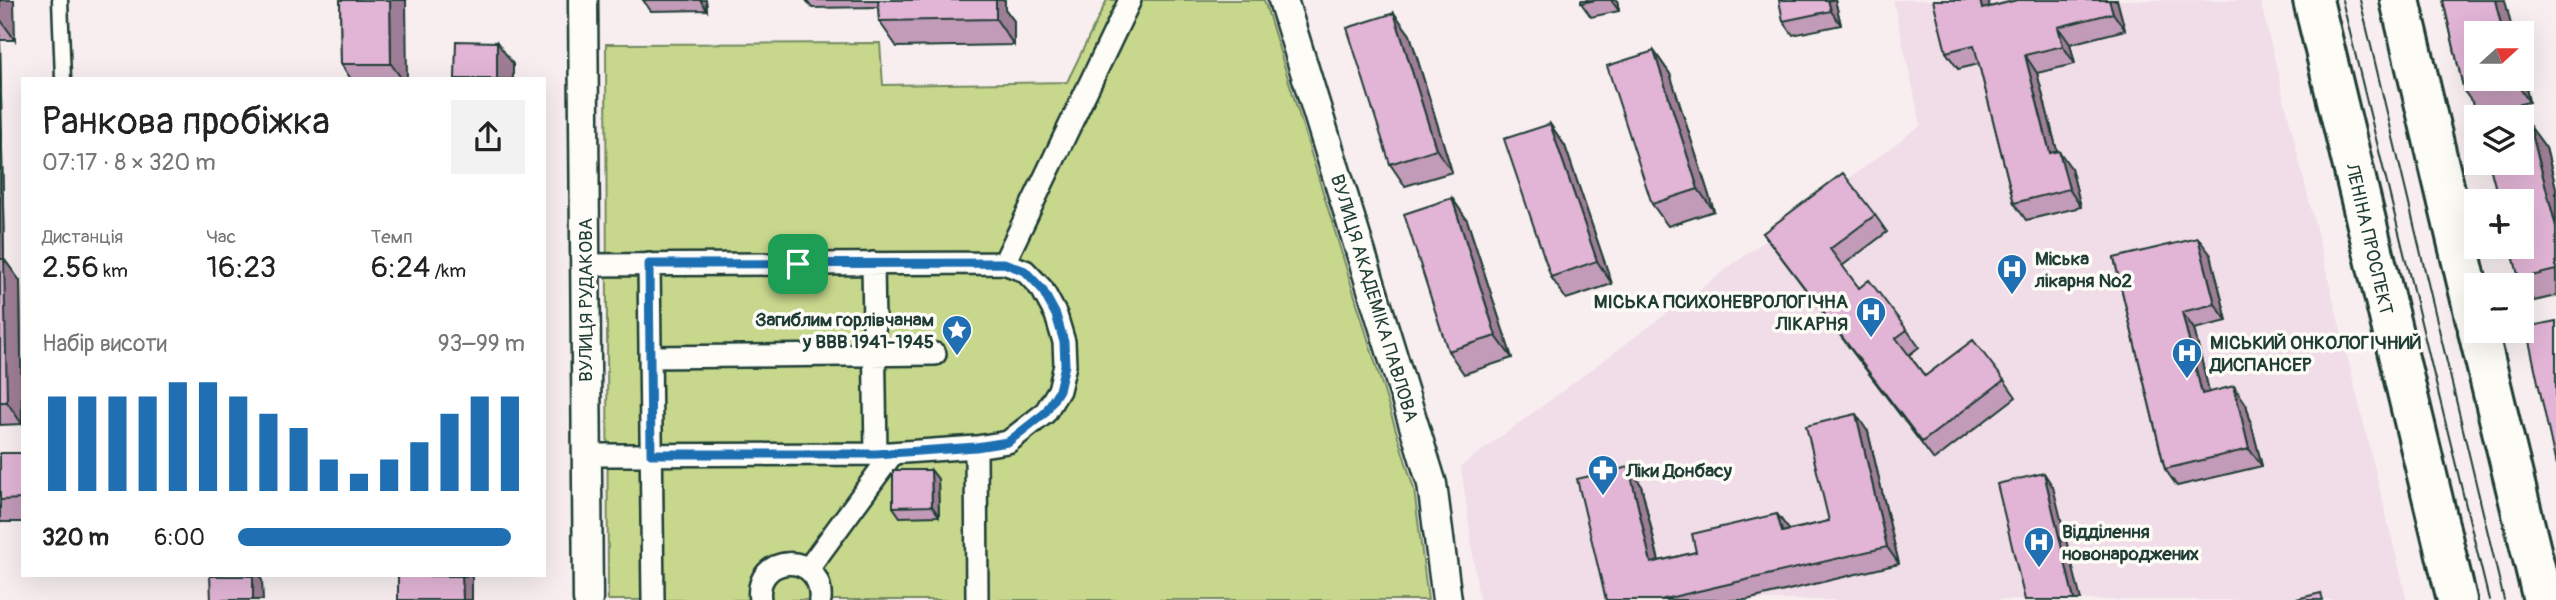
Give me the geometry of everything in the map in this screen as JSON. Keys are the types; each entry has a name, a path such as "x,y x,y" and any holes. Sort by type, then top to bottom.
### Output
{"main road":[{"name":"ЛЕНІНА ПРОСПЕКТ","path":"2313,0 2456,600"},
{"path":"2400,0 2465,273"},
{"path":"2482,343 2543,600"}],"street":[{"name":"ВУЛИЦЯ РУДАКОВА","path":"583,0 588,600"},
{"path":"1004,263 1130,0"},
{"name":"ВУЛИЦЯ АКАДЕМІКА ПАВЛОВА","path":"1283,0 1433,484 1447,600"},
{"path":"808,569 885,454 875,356 873,263"},
{"path":"585,265 1004,263 1025,271 1042,289 1056,315 1064,342 1065,365 1059,390 1045,413 1008,442 885,454 586,455"},
{"path":"649,264 653,600"},
{"path":"650,357 935,354"},
{"path":"976,447 977,600"},
{"path":"760,600 758,592 769,570 786,563 798,564 808,569 820,587 820,600"}],"lane":[{"path":"60,0 63,77"}],"shaded area":[{"name":"Міська лікарня №2","path":"1893,0 2260,0 2407,600 1479,600 1461,466 1921,125"}],"green space":[{"path":"1107,0 1264,0 1414,489 1428,600 608,600 606,44 880,43 883,85 1067,82"}],"building":[{"path":"340,0 390,0 391,64 341,64"},
{"path":"878,0 996,0 996,19 879,21"},
{"path":"1779,0 1828,0 1831,11 1783,21"},
{"path":"1933,0 1980,0 1982,9 2017,0 2109,0 2113,13 2058,27 2063,46 2025,55 2050,153 2059,151 2069,189 2014,203 1974,45 1946,52"},
{"path":"2443,0 2495,0 2500,21 2464,21 2464,91"},
{"path":"1394,13 1436,149 1390,164 1347,28"},
{"path":"456,41 497,42 497,77 455,77"},
{"path":"1654,51 1698,189 1652,204 1607,66"},
{"path":"1550,124 1597,261 1551,277 1504,139"},
{"path":"2534,142 2556,227 2556,270 2534,275 2534,273 2518,273 2514,259 2534,259 2534,189 2496,189 2492,175 2534,175"},
{"path":"1843,173 1875,215 1830,249 1859,288 1869,280 1907,330 1896,338 1925,376 1973,340 2004,380 1922,442 1763,233"},
{"path":"1452,198 1496,336 1448,351 1404,214"},
{"path":"2198,238 2215,304 2182,312 2202,394 2234,386 2249,449 2165,469 2114,258"},
{"path":"0,259 4,259 7,402 0,402"},
{"path":"2556,321 2556,465 2529,343 2534,343 2534,325"},
{"path":"1856,414 1887,547 1660,600 1606,600 1577,479 1629,467 1651,563 1696,552 1692,534 1777,514 1782,532 1829,521 1806,426"},
{"path":"0,453 21,453 21,499 0,500"},
{"path":"893,470 931,470 932,506 893,507"},
{"path":"2044,473 2074,600 2025,600 1997,484"},
{"path":"210,577 253,577 253,600 211,600"},
{"path":"398,577 462,577 463,600 398,600"},
{"path":"2321,593 2323,600 2292,600"}],"tram line":[{"path":"2342,0 2489,600"},
{"path":"2360,0 2504,600"}],"place":[{"name":"Міська лікарня №2","path":"2012,296"},
{"name":"МІСЬКА ПСИХОНЕВРОЛОГІЧНА ЛІКАРНЯ","path":"1871,339"},
{"name":"Загиблим горлівчанам у ВВВ 1941-1945","path":"957,357"},
{"name":"МІСЬКИЙ ОНКОЛОГІЧНИЙ ДИСПАНСЕР","path":"2187,380"},
{"name":"Ліки Донбасу","path":"1603,497"},
{"name":"Відділення новонароджених","path":"2039,569"}],"route":[{"path":"1004,263 1025,271 1042,289 1056,315 1064,342 1065,365 1059,390 1045,413 1008,442 876,454 651,454 649,264 798,264 1004,263"}]}
